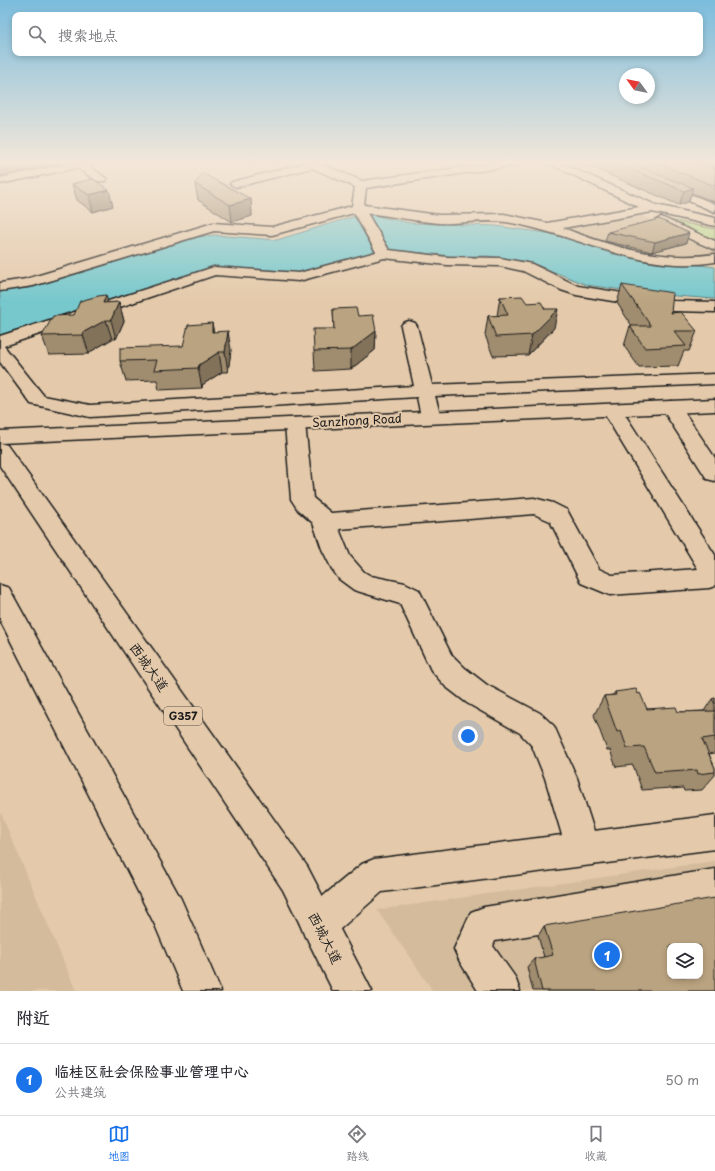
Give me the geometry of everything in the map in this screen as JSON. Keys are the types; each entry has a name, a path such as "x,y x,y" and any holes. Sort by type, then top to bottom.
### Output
{"main road":[{"path":"0,287 28,283 213,227 272,231 353,209"},
{"path":"359,209 384,254"},
{"path":"367,209 440,219 504,218 547,227 618,252 684,260 715,258"},
{"path":"547,227 646,209"},
{"path":"658,209 715,222"},
{"path":"687,209 715,213"},
{"path":"638,211 715,246"},
{"path":"0,342 214,271 299,277 384,254 447,261 500,262 527,267 566,287 576,290 674,306 715,307"},
{"path":"409,326 431,418"},
{"path":"0,350 38,400 90,411 424,391 715,379"},
{"name":"Sanzhong Road","path":"0,437 715,405"},
{"path":"670,407 715,474"},
{"path":"324,522 534,506 546,509 559,516 590,576 602,583 610,585 712,576 612,410"},
{"path":"295,424 302,499 305,505 322,518 335,550 354,579 367,586 405,594 410,597 441,662 455,677 477,694 530,723 543,736 561,778 584,849"},
{"name":"西城大道","path":"0,450 294,878 353,991"},
{"path":"0,595 168,912 202,991"},
{"path":"318,924 374,876 715,832"},
{"path":"501,991 473,949 484,925 715,887"}],"shaded area":[{"path":"638,214 715,250 715,254 695,258 633,253 558,230"},
{"path":"0,811 76,991 0,991"},
{"path":"715,861 715,991 433,991 377,910"}],"green space":[{"path":"664,219 715,229 715,240"}],"water":[{"path":"372,215 410,223 496,226 553,234 613,254 715,267 715,299 651,294 587,285 532,263 489,256 453,256 391,250 302,273 215,267 0,335 0,291 30,288 198,237 214,235 277,240 352,217"}],"building":[{"path":"659,219 689,233 655,242 608,232"},
{"path":"622,285 673,293 671,313 681,312 697,331 674,331 686,346 645,348 630,326 651,326"},
{"path":"106,295 103,303 119,302 111,320 106,320 84,332 83,335 42,336 53,316 74,315 80,301"},
{"path":"522,296 527,303 541,302 545,309 558,309 532,335 496,337 488,316 508,315 500,297"},
{"path":"356,308 358,316 373,315 376,331 351,350 314,351 313,329 334,329 333,309"},
{"path":"212,323 212,332 228,331 225,352 219,352 199,365 198,368 154,370 157,360 120,361 120,348 183,346 188,325"},
{"path":"636,689 638,694 640,693 647,709 676,707 678,712 715,711 715,737 702,739 715,768 715,772 698,774 697,770 685,770 655,772 644,747 627,748 621,731 617,732 604,696 616,695 615,692"},
{"path":"715,898 715,991 542,991 534,959 553,955 544,926"}],"place":[{"name":"临桂区社会保险事业管理中心","path":"607,955"}]}
